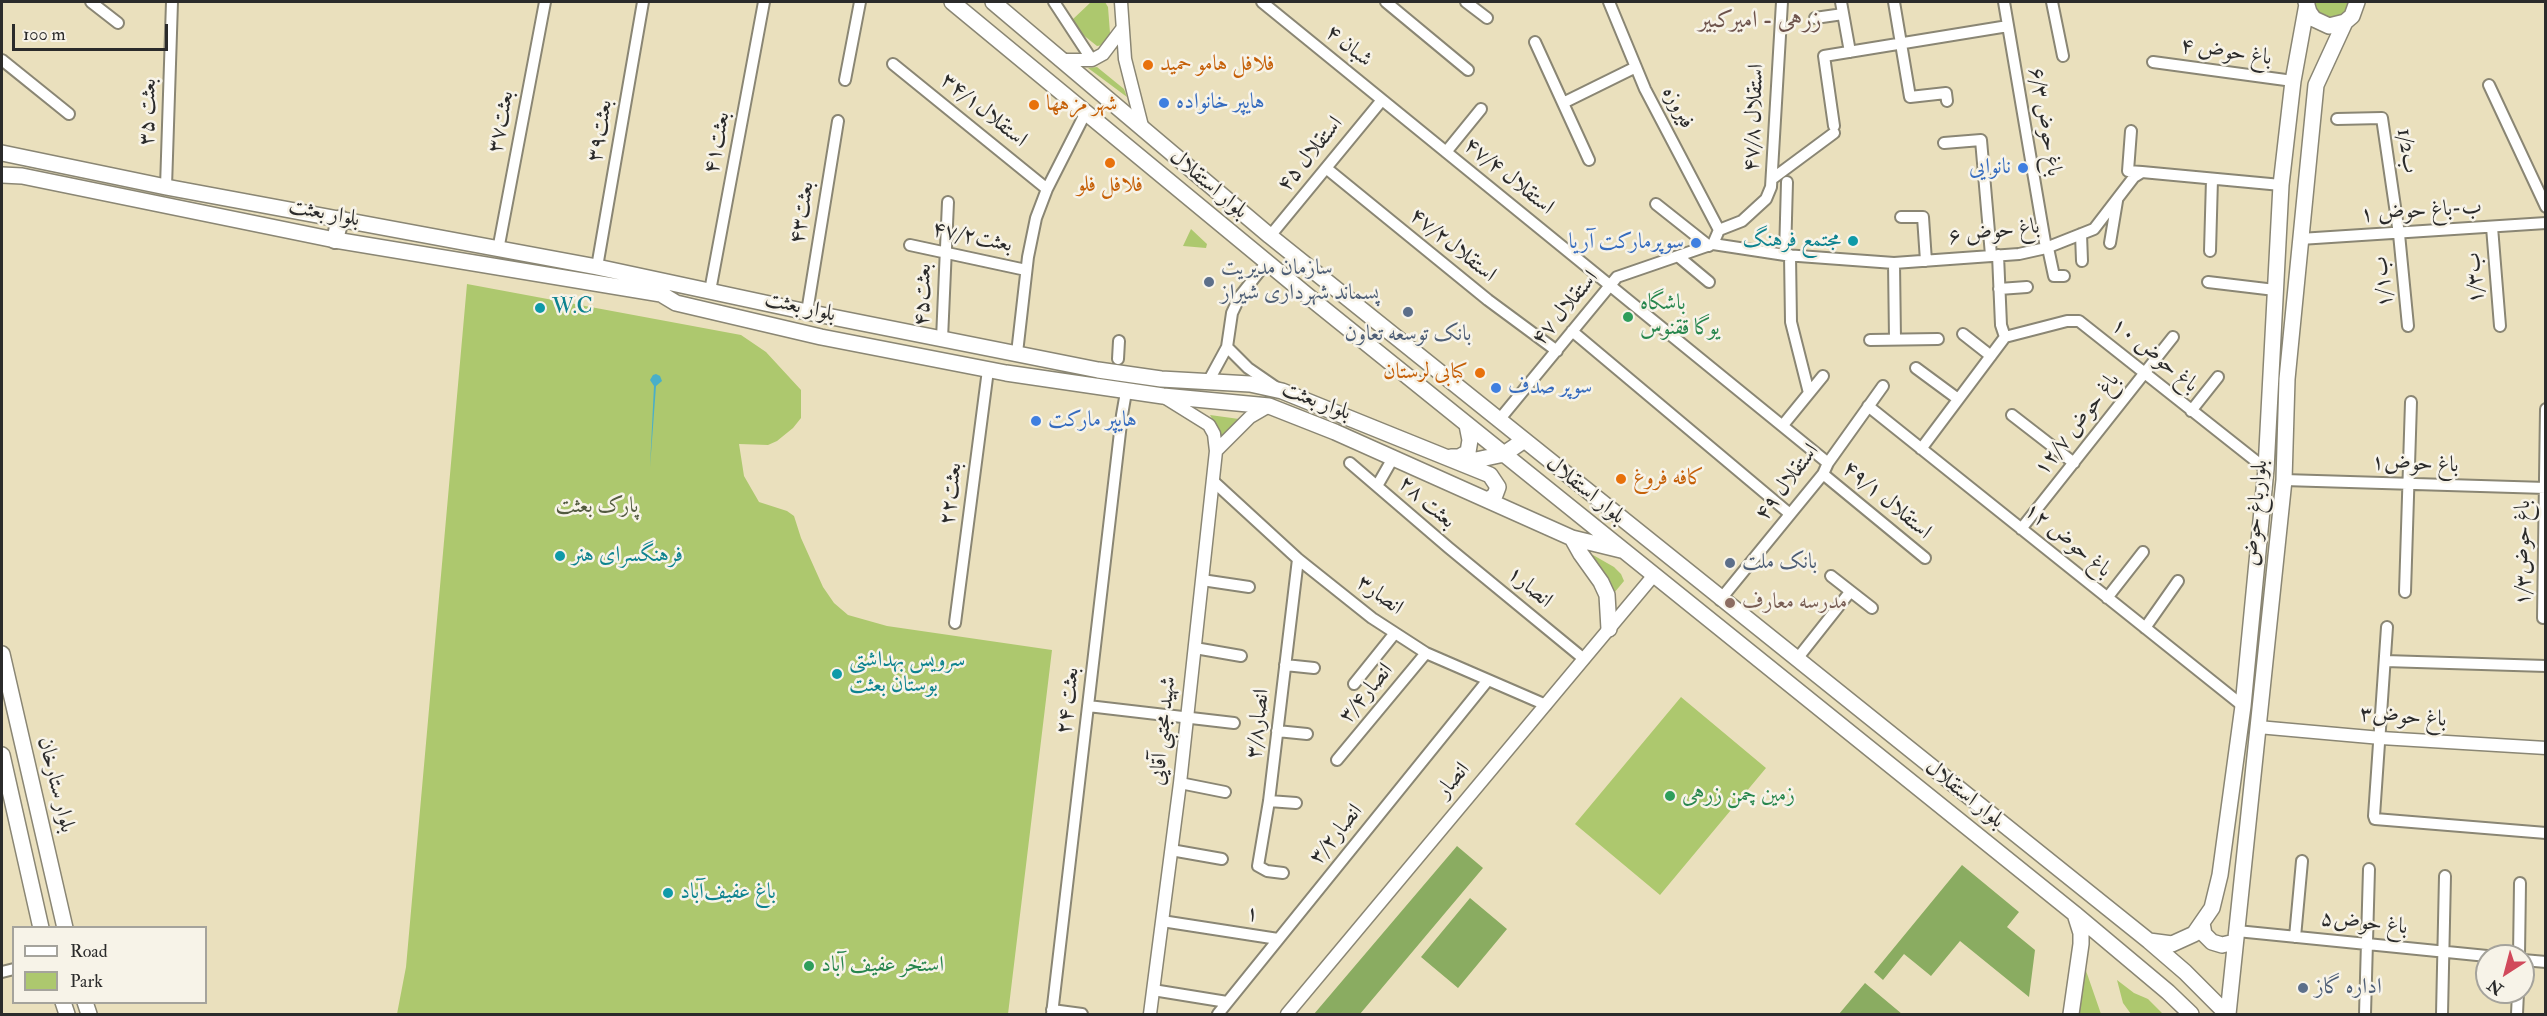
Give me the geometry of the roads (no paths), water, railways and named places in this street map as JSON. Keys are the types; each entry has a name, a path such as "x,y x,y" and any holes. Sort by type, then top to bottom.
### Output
{"main road":[{"name":"بلوار استقلال","path":"952,2 1467,425 1621,550 1815,702 2075,914 2168,992 2190,1014"},
{"name":"بلوار استقلال","path":"993,2 1270,236 1720,600 1797,659 2148,941 2185,972 2227,1014"},
{"name":"بلوارباغ حوض","path":"2227,1014 2284,480 2287,388 2316,85 2345,22 2352,16 2357,2"},
{"name":"بلوارباغ حوض","path":"2148,941 2172,944 2194,934 2212,908 2220,875 2243,706 2266,469 2281,185 2293,81 2306,3"},
{"path":"2306,3 2314,19 2321,23 2330,26 2345,22"},
{"name":"بلوار بعثت","path":"2,153 166,187 597,267 1098,370 1161,379 1250,384 1282,391 1490,475 1498,487 1496,495 1488,500"},
{"name":"بلوار بعثت","path":"2,175 22,176 335,240 662,294 676,303 821,337 988,370 1126,392 1269,406 1393,458 1572,538 1621,550"},
{"path":"1190,199 1204,182"},
{"path":"335,240 340,219"},
{"path":"2269,388 2287,388"},
{"path":"1443,457 1459,458 1468,452 1470,440 1467,425"},
{"path":"1462,463 1504,454 1523,441"},
{"path":"1572,538 1607,595 1609,629"},
{"name":"بلوار ستارخان","path":"2,654 65,926"},
{"path":"1815,702 1828,685"},
{"name":"بلوار ستارخان","path":"2,755 5,792 41,926"},
{"path":"2224,837 2245,841"},
{"path":"2071,1014 2081,944 2081,933 2075,914"},
{"path":"2202,923 2204,934 2212,942 2222,945 2236,937"}],"street":[{"path":"91,2 118,23"},
{"name":"۳۵ بعثت","path":"166,187 172,2"},
{"name":"بعثت۳۷","path":"498,250 546,2"},
{"name":"بعثت۳۹","path":"597,267 643,2"},
{"name":"بعثت۴۱","path":"710,291 764,2"},
{"path":"845,80 861,2"},
{"path":"1054,2 1092,60"},
{"path":"1386,2 1468,70"},
{"path":"1466,2 1487,18"},
{"name":"فیروزه","path":"1609,2 1645,89 1719,230"},
{"name":"۴۷/۸ استقلال","path":"1719,230 1742,221 1766,199 1772,179 1782,2"},
{"path":"1841,2 1850,52"},
{"path":"1894,2 1910,97 1946,93 1947,101"},
{"name":"۶/۳ باغ حوض","path":"2004,2 2047,248 2054,276 2064,276"},
{"path":"2052,2 2063,56"},
{"name":"۴ شبان","path":"1269,4 1382,100"},
{"path":"1119,5 1130,84 1144,130"},
{"path":"1815,18 1843,14"},
{"path":"1772,179 1834,130 1824,56 2008,26"},
{"path":"1060,60 1092,60 1103,54 1122,29"},
{"path":"1535,42 1589,160"},
{"path":"2,60 69,114"},
{"name":"۴ باغ حوض","path":"2153,62 2293,81"},
{"name":"استقلال۳۴/۱","path":"893,64 1047,189"},
{"path":"1563,103 1636,67"},
{"path":"2489,85 2546,207"},
{"name":"۴۷/۴ استقلال","path":"1382,100 1828,463"},
{"name":"۴۵ استقلال","path":"1270,236 1382,100"},
{"path":"1446,152 1480,109"},
{"path":"1017,353 1026,270 1036,218 1047,189 1086,112"},
{"name":"1/2ب","path":"2337,120 2382,118 2399,234"},
{"name":"بعثت۴۳","path":"807,312 838,121"},
{"path":"2131,131 2128,171 2281,185"},
{"path":"1921,449 2005,337 2001,325 1999,289 1981,140 1944,143"},
{"name":"استقلال۴۷/۲","path":"1326,168 1488,300 1557,351"},
{"name":"۶ باغ حوض","path":"1788,255 1894,263 1995,255 2047,248 2094,229 2134,177 2142,172"},
{"path":"2210,251 2212,179"},
{"path":"1787,182 1791,322 1809,393"},
{"path":"2110,243 2118,198"},
{"name":"بعثت۴۵","path":"942,339 948,202"},
{"path":"1656,204 1711,245 1719,230"},
{"path":"1901,218 1923,217 1926,261"},
{"name":"۱ ب-باغ حوض","path":"2300,239 2546,223"},
{"name":"ب۱/۳","path":"2492,227 2500,326"},
{"path":"2081,234 2082,261"},
{"name":"ب۱/۱","path":"2399,234 2408,326"},
{"name":"بعثت۴۷/۲","path":"910,245 1026,270"},
{"name":"۴۷ استقلال","path":"1499,420 1617,278 1711,245 1788,255"},
{"path":"1679,256 1709,282"},
{"path":"1208,382 1227,347 1232,313 1240,296 1267,262"},
{"path":"1894,263 1895,339"},
{"path":"2208,282 2275,290"},
{"path":"1999,289 2027,287"},
{"name":"۱۰ باغ حوض","path":"2005,337 2067,321 2079,321 2266,469"},
{"path":"1572,332 1790,514"},
{"path":"1963,334 1991,356"},
{"name":"۱۲/۷ باغ حوض","path":"2021,529 2173,337"},
{"path":"1870,340 1938,339"},
{"path":"1118,359 1119,341"},
{"path":"1227,347 1248,368 1282,391"},
{"path":"1916,368 1958,399"},
{"name":"بعثت۲۲","path":"955,623 988,370"},
{"path":"1783,425 1823,376"},
{"path":"2192,411 2218,377"},
{"name":"۴۹ استقلال","path":"1720,600 1823,474 1828,463 1883,387"},
{"name":"بعثت ۲۴","path":"1052,1012 1126,392"},
{"path":"1163,396 1209,425 1214,434 1216,451"},
{"path":"2405,592 2411,402"},
{"path":"1216,451 1250,417 1269,406"},
{"name":"۱۲ باغ حوض","path":"1868,406 2243,706"},
{"name":"باغ حوض۱/۳","path":"2543,618 2546,409"},
{"path":"2012,415 2074,463"},
{"name":"شهید مجتبی آقایی","path":"1150,1014 1180,783 1216,451"},
{"name":"بعثت ۲۸","path":"1377,486 1393,458"},
{"name":"بعثت ۲۸","path":"1350,463 1449,548"},
{"name":"۴۹/۱ استقلال","path":"1823,474 1925,558"},
{"name":"باغ حوض۱","path":"2284,480 2545,488"},
{"name":"انصار۳","path":"1213,481 1298,559 1372,618 1426,653 1546,705"},
{"name":"انصار۱","path":"1449,548 1584,659"},
{"path":"2107,598 2143,552"},
{"name":"انصار۳/۸","path":"1283,873 1267,871 1258,866 1269,801 1298,559"},
{"name":"انصار","path":"1287,1014 1654,575"},
{"path":"1831,576 1872,609"},
{"path":"1202,580 1249,587"},
{"path":"2145,628 2178,581"},
{"path":"1797,659 1850,592"},
{"path":"2387,627 2375,819 2546,833"},
{"path":"1354,684 1395,633"},
{"path":"1195,648 1241,656"},
{"name":"انصار۳/۴","path":"1337,760 1426,653"},
{"path":"2385,661 2546,666"},
{"path":"1285,665 1314,668"},
{"name":"انصار۳/۲","path":"1218,1014 1488,680"},
{"path":"1088,705 1234,723"},
{"name":"باغ حوض۳","path":"2258,727 2381,738 2546,748"},
{"path":"1277,731 1307,734"},
{"path":"1180,783 1225,792"},
{"path":"1269,801 1296,803"},
{"path":"1171,850 1222,860"},
{"path":"2295,937 2302,861"},
{"path":"2365,1014 2369,869"},
{"path":"2442,1014 2445,876"},
{"path":"2519,944 2520,884"},
{"name":"۱","path":"1162,921 1278,939"},
{"name":"باغ حوض۵","path":"2236,937 2295,937 2475,955"},
{"path":"1153,990 1227,1002"},
{"path":"1052,1012 1082,1014"}],"water":[{"path":"656,374 662,381 656,386 650,467 654,386 650,380"}],"place":[{"name":"فلافل هامو حمید","path":"1148,65"},
{"name":"هایپر خانواده","path":"1164,103"},
{"name":"شهر مزهها","path":"1034,105"},
{"name":"فلافل فلو","path":"1110,163"},
{"name":"نانوایی","path":"2023,168"},
{"name":"مجتمع فرهنگ","path":"1853,241"},
{"name":"سوپرمارکت آریا","path":"1696,243"},
{"name":"سازمان مدیریت پسماند شهرداری شیراز","path":"1209,282"},
{"name":"W.C","path":"540,308"},
{"name":"بانک توسعه تعاون","path":"1408,312"},
{"name":"باشگاه یوگا ققنوس","path":"1628,317"},
{"name":"کبابی لرستان","path":"1480,373"},
{"name":"سوپر صدف","path":"1496,388"},
{"name":"هایپر مارکت","path":"1036,421"},
{"name":"کافه فروغ","path":"1621,479"},
{"name":"فرهنگسرای هنر","path":"560,556"},
{"name":"بانک ملت","path":"1730,563"},
{"name":"مدرسه معارف","path":"1730,603"},
{"name":"سرویس بهداشتی بوستان بعثت","path":"837,674"},
{"name":"زمین چمن زرهی","path":"1670,796"},
{"name":"باغ عفیف‌آباد","path":"668,893"},
{"name":"استخر عفیف آباد","path":"809,966"},
{"name":"اداره گاز","path":"2303,988"}],"district":[{"name":"زرهی - امیرکبیر","path":"1760,22"}],"park label":[{"name":"پارک بعثت","path":"597,507"}]}
